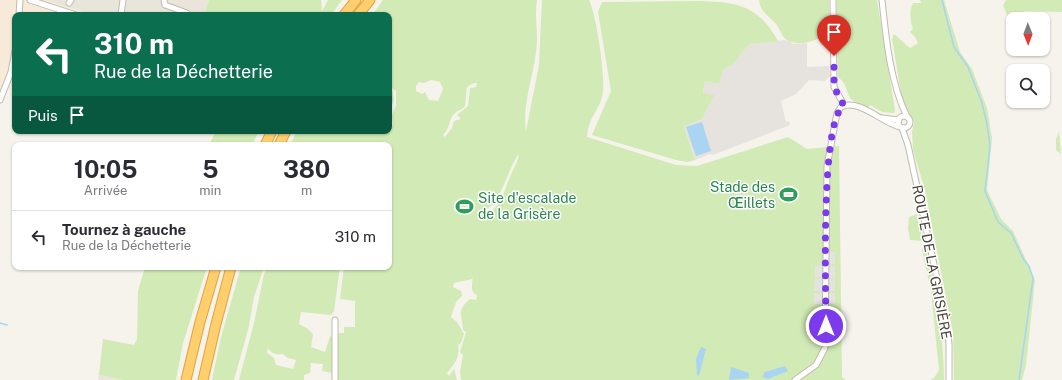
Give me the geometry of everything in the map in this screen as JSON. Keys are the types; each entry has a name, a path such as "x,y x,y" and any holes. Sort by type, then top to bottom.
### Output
{"highway":[{"path":"346,12 356,0"},
{"path":"360,12 370,0"},
{"path":"186,380 200,322 215,270"},
{"path":"203,380 230,270"}],"street":[{"path":"19,12 20,0"},
{"path":"30,0 67,12"},
{"path":"121,12 123,0"},
{"path":"164,0 165,5 184,12"},
{"path":"833,0 834,87 844,106"},
{"name":"ROUTE DE LA GRISIÈRE","path":"882,0 888,43 899,98 899,119 908,145 946,320 949,344 949,380"},
{"path":"0,100 12,67"},
{"name":"ROUTE DE LA GRISIÈRE","path":"899,98 910,123 908,126 908,145"},
{"path":"802,380 820,360 825,348 827,166 837,113 844,106 859,107 889,124 901,127 908,126"},
{"path":"879,117 890,120 907,117"},
{"path":"335,320 335,380"},
{"path":"795,380 809,371"}],"shaded area":[{"path":"0,0 46,0 83,12 12,12 12,80 0,106"},
{"path":"46,0 209,0 205,12 83,12"},
{"path":"784,40 790,41 793,44 807,43 807,67 829,66 830,76 825,81 809,80 796,94 781,101 786,122 789,121 790,125 713,155 710,154 695,160 684,125 702,119 713,95 703,93 705,81 719,84 723,70 731,65 749,44"},
{"path":"828,252 835,252 835,264 828,264"},
{"path":"815,266 824,266 824,277 815,277"},
{"path":"828,266 835,266 835,278 828,278"},
{"path":"815,279 824,279 824,291 814,291"},
{"path":"828,279 835,279 835,291 828,291"},
{"path":"814,293 824,293 824,304 814,304"},
{"path":"828,293 835,293 835,304 828,304"},
{"path":"814,310 823,310 823,322 815,322"},
{"path":"828,310 835,311 835,322 828,322"},
{"path":"814,324 824,324 824,335 814,335"},
{"path":"828,324 835,324 835,335 828,335"},
{"path":"814,337 823,337 821,345 814,345"},
{"path":"99,375 123,380 98,380"}],"green space":[{"path":"209,0 321,0 322,11 328,0 342,0 333,12 205,12"},
{"path":"383,0 537,0 537,46 525,111 526,131 539,65 542,0 589,0 595,19 600,48 603,89 600,103 589,124 587,137 676,165 697,166 788,137 807,149 839,146 842,377 846,380 461,380 460,372 463,355 460,352 466,332 463,330 461,310 470,299 476,300 477,295 472,289 472,279 454,283 453,287 461,291 462,296 456,302 451,317 457,322 464,334 461,343 458,345 456,360 447,373 449,376 454,369 457,380 338,380 337,333 344,333 344,327 355,327 355,301 340,299 344,270 392,270 392,142 292,142 296,134 392,134 392,116 396,105 396,91 392,88 392,12 374,12","holes":["431,80 440,82 443,89 438,101 429,100 425,92 422,94 416,91 416,86 419,82 424,83","477,83 476,87 470,88 468,106 457,115 461,119 454,121 452,128 445,137 443,135 447,130 451,119 456,112 465,106 467,87","519,154 517,163 497,206 487,213 480,213 481,210 488,208 498,196"]},
{"path":"759,0 829,0 829,33 814,41 802,43 787,40 776,24 763,11"},
{"path":"837,0 877,0 895,110 894,113 882,112 870,105 868,108 857,103 851,99 844,83 838,77"},
{"path":"920,0 944,0 960,52 972,69 987,108 992,138 987,190 1001,219 1013,231 1035,280 1026,365 1022,380 954,380 953,333 925,190 913,150 912,131 914,123 902,99 892,39 894,34 910,48 918,43 910,32 913,29 910,12 913,3 921,3"},
{"path":"1006,0 1062,0 1062,12 1025,11 1006,12 1003,5"},
{"path":"700,1 726,3 746,8 763,20 771,29 778,41 749,44 734,63 723,70 719,84 705,81 703,93 714,95 702,119 684,126 695,160 687,162 676,160 592,135 611,91 598,12 602,2"},
{"path":"392,88 394,100 392,104"},
{"path":"1059,132 1061,154 1056,150 1056,139"},
{"path":"214,134 258,134 254,142 210,142"},
{"path":"917,214 923,241 910,240 908,229 909,217"},
{"path":"926,248 941,330 944,380 930,380 934,378 939,370 931,291 922,249"},
{"path":"144,270 206,270 183,343 176,380 123,380 99,375 103,339 134,345 137,339 138,291"},
{"path":"240,270 263,270 254,297 249,326 234,380 212,380 221,337"},
{"path":"266,270 340,270 334,311 331,315 301,312 299,324 313,334 311,347 325,352 330,336 332,337 333,373 322,371 323,364 311,363 310,373 304,375 304,380 239,380 254,323 264,274","holes":["268,348 274,354 283,354 288,358 296,360 293,369 276,365 274,358 267,353"]}],"water":[{"path":"702,122 711,151 696,156 686,127"},
{"path":"701,347 706,349 699,376 697,375 696,359"},
{"path":"785,366 788,371 768,379 762,377 765,372"},
{"path":"731,367 749,373 749,378 729,380"}],"waterway":[{"path":"942,0 954,47 968,67 982,103 987,124 990,146 985,191 998,222 1011,233 1024,260 1029,266 1033,278 1019,380"},
{"path":"0,323 7,325"}],"place":[{"name":"Stade des Œillets","path":"788,195"},
{"name":"Site d'escalade de la Grisère","path":"465,206"}],"route":[{"path":"826,326 827,166 837,113 839,109 844,106 834,87 834,56"}]}
